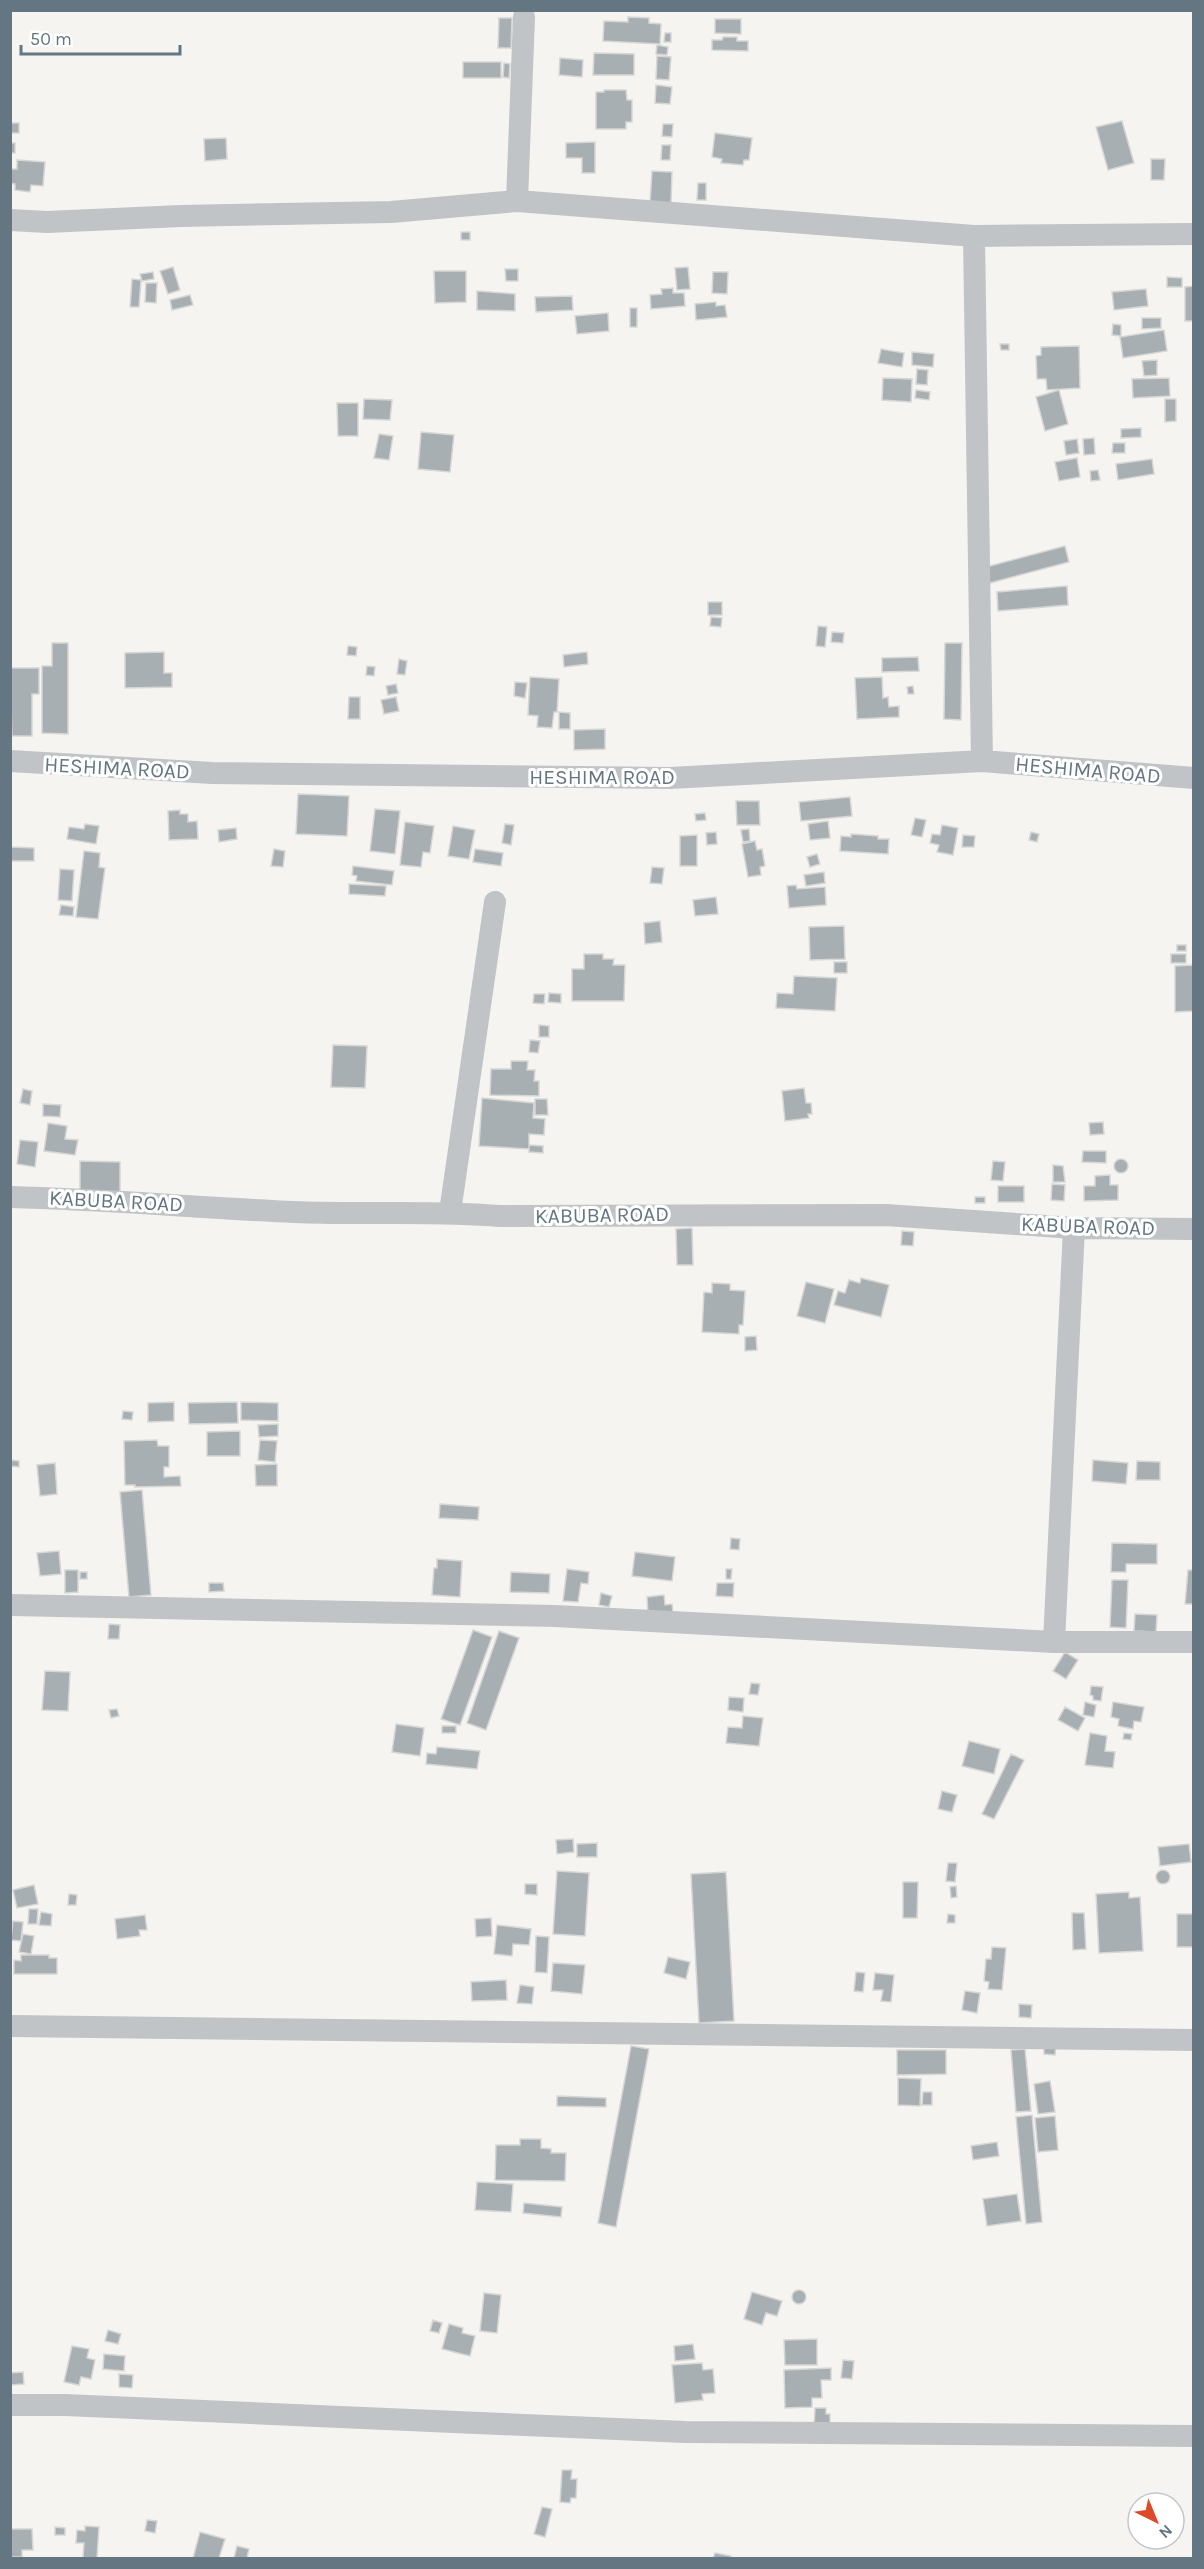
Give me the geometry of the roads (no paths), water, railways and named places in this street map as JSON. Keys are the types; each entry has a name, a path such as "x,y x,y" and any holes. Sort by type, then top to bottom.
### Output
{"street":[{"path":"517,201 524,17"},
{"path":"10,220 47,222 181,216 391,212 517,201 974,236 1194,234"},
{"path":"974,236 982,761"},
{"name":"HESHIMA ROAD","path":"10,761 212,773 670,778 982,761 1194,778"},
{"path":"450,1212 495,902"},
{"name":"KABUBA ROAD","path":"10,1197 94,1198 296,1212 450,1212 500,1216 886,1215 1074,1228 1194,1229"},
{"path":"1054,1642 1074,1228"},
{"path":"10,1605 555,1616 1054,1642 1194,1642"},
{"path":"10,2026 1194,2040"},
{"path":"10,2405 65,2405 685,2432 1194,2436"}]}
